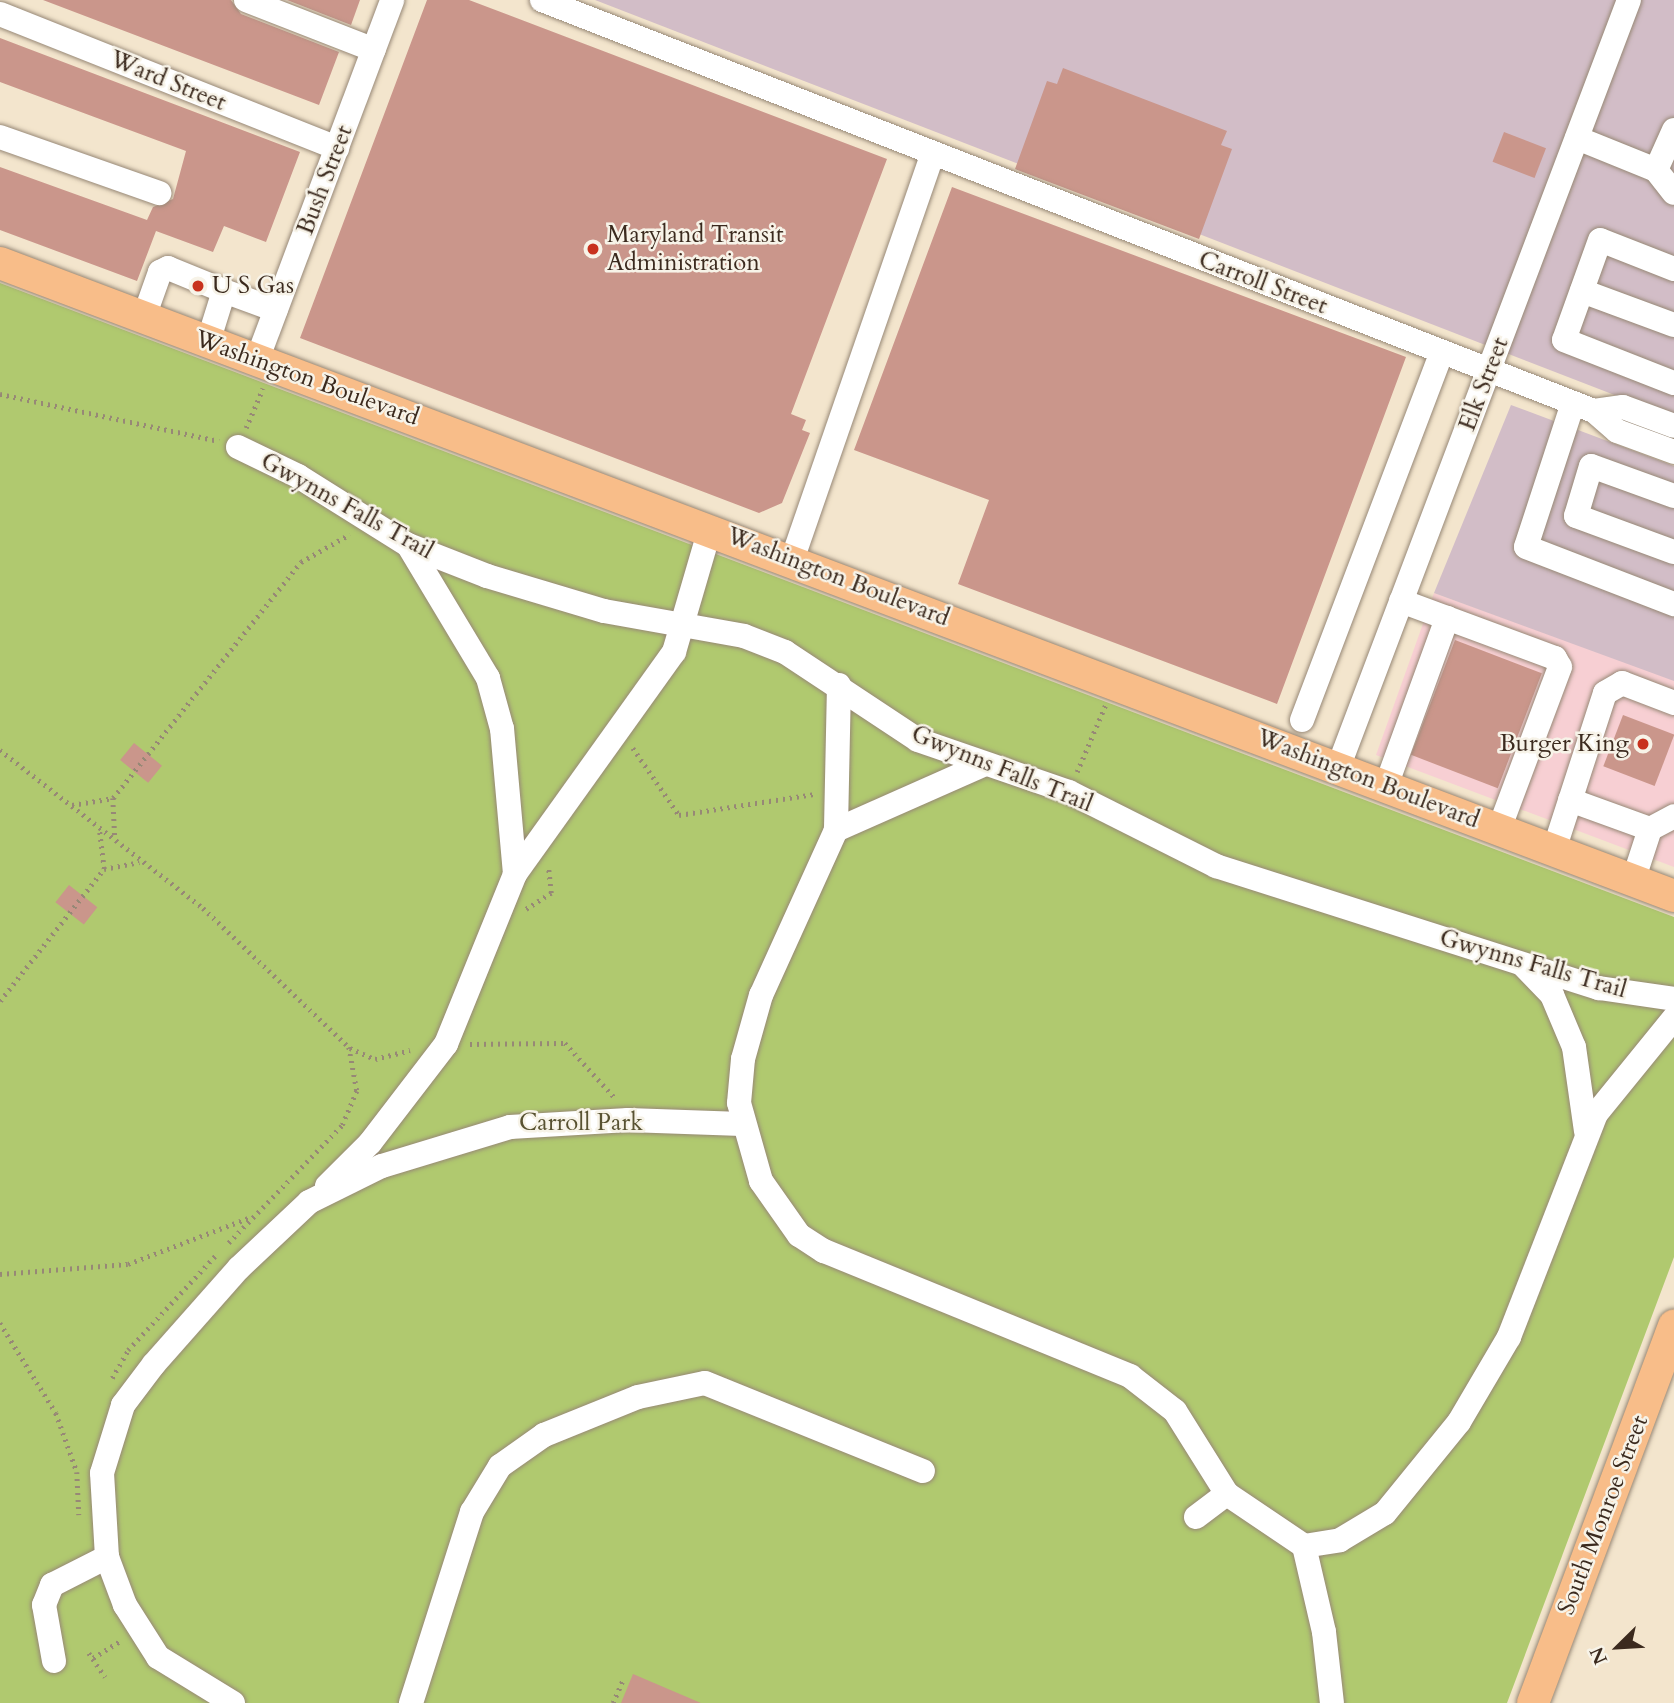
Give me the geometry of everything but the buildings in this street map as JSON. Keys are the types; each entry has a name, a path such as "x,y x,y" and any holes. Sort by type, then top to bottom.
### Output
{"main road":[{"name":"Washington Boulevard","path":"0,263 710,528 1674,896"},
{"name":"South Monroe Street","path":"1532,1703 1674,1326"}],"street":[{"path":"246,0 374,50"},
{"name":"Bush Street","path":"257,360 392,0"},
{"name":"Carroll Street","path":"542,0 932,156 1490,370 1583,407 1617,430 1673,448"},
{"name":"Elk Street","path":"1338,768 1629,0"},
{"name":"Ward Street","path":"0,13 337,148"},
{"path":"1656,170 1674,130"},
{"path":"0,137 159,194"},
{"path":"1577,138 1656,170 1674,193"},
{"path":"792,560 932,156"},
{"path":"1674,269 1600,240 1564,340 1674,383"},
{"path":"144,317 160,272 168,268 276,310"},
{"path":"208,342 224,291"},
{"path":"1582,291 1674,325"},
{"path":"1302,720 1442,352"},
{"path":"1583,407 1526,547 1674,604"},
{"name":"Carroll Street","path":"1583,407 1623,407 1674,426"},
{"name":"Gwynns Falls Trail","path":"237,447 408,545 534,594 754,640 839,685 918,740 983,765 1069,792 1216,866 1599,988 1674,999"},
{"path":"1673,448 1666,493 1591,466 1576,516 1674,552"},
{"path":"233,1703 158,1657 125,1605 107,1558 102,1473 124,1405 239,1268 370,1143 446,1044 515,874 674,652 710,528"},
{"path":"408,545 488,678 502,729 515,874"},
{"path":"1405,591 1447,618 1555,658 1560,667 1499,829"},
{"path":"1386,786 1447,618"},
{"path":"1554,850 1605,693 1622,682 1674,703"},
{"path":"839,685 836,830 761,995 743,1059 742,1124 761,1181 799,1235 887,1280 1130,1376 1175,1411 1227,1494 1304,1546 1324,1632 1332,1703"},
{"path":"836,830 983,765"},
{"path":"1570,800 1650,829"},
{"path":"1633,881 1650,829 1674,816"},
{"path":"1520,962 1545,986 1566,1023 1585,1092 1586,1136"},
{"path":"1304,1546 1340,1540 1385,1513 1459,1422 1508,1337 1586,1136 1613,1090 1674,1018"},
{"path":"309,1202 382,1166 510,1127 628,1120 742,1124"},
{"path":"411,1703 472,1512 500,1466 544,1435 638,1397 705,1383 923,1471"},
{"path":"1196,1517 1227,1494"},
{"path":"54,1661 44,1605 52,1585 107,1558"}],"path":[{"name":"Gwynns Falls Trail","path":"0,394 237,447 264,386 257,360"},
{"path":"115,841 113,798 301,562 348,537 360,516"},
{"path":"1069,792 1105,705"},
{"path":"618,727 679,815 836,790"},
{"path":"0,750 99,827 139,862 203,908 349,1047 375,1059 411,1050"},
{"path":"71,805 113,798"},
{"path":"99,827 104,869"},
{"path":"0,1001 104,869 139,862"},
{"path":"463,1044 565,1043 622,1106"},
{"path":"251,1217 342,1126 357,1091 349,1047"},
{"path":"0,1274 128,1264 251,1217 309,1202"},
{"path":"0,1323 55,1413 77,1472 80,1520"},
{"path":"105,1677 91,1656 124,1638"},
{"path":"612,1703 623,1679"}],"shaded area":[{"path":"595,0 1674,0 1674,418"},
{"path":"1511,405 1674,466 1674,681 1434,593"},
{"path":"1434,593 1674,679 1674,867 1376,755"}],"green space":[{"name":"Carroll Park","path":"0,283 1674,917 1674,1257 1507,1703 0,1703"}],"place":[{"name":"Maryland Transit Administration","path":"593,249"},
{"name":"U S Gas","path":"198,286"},
{"name":"Burger King","path":"1643,744"}]}
